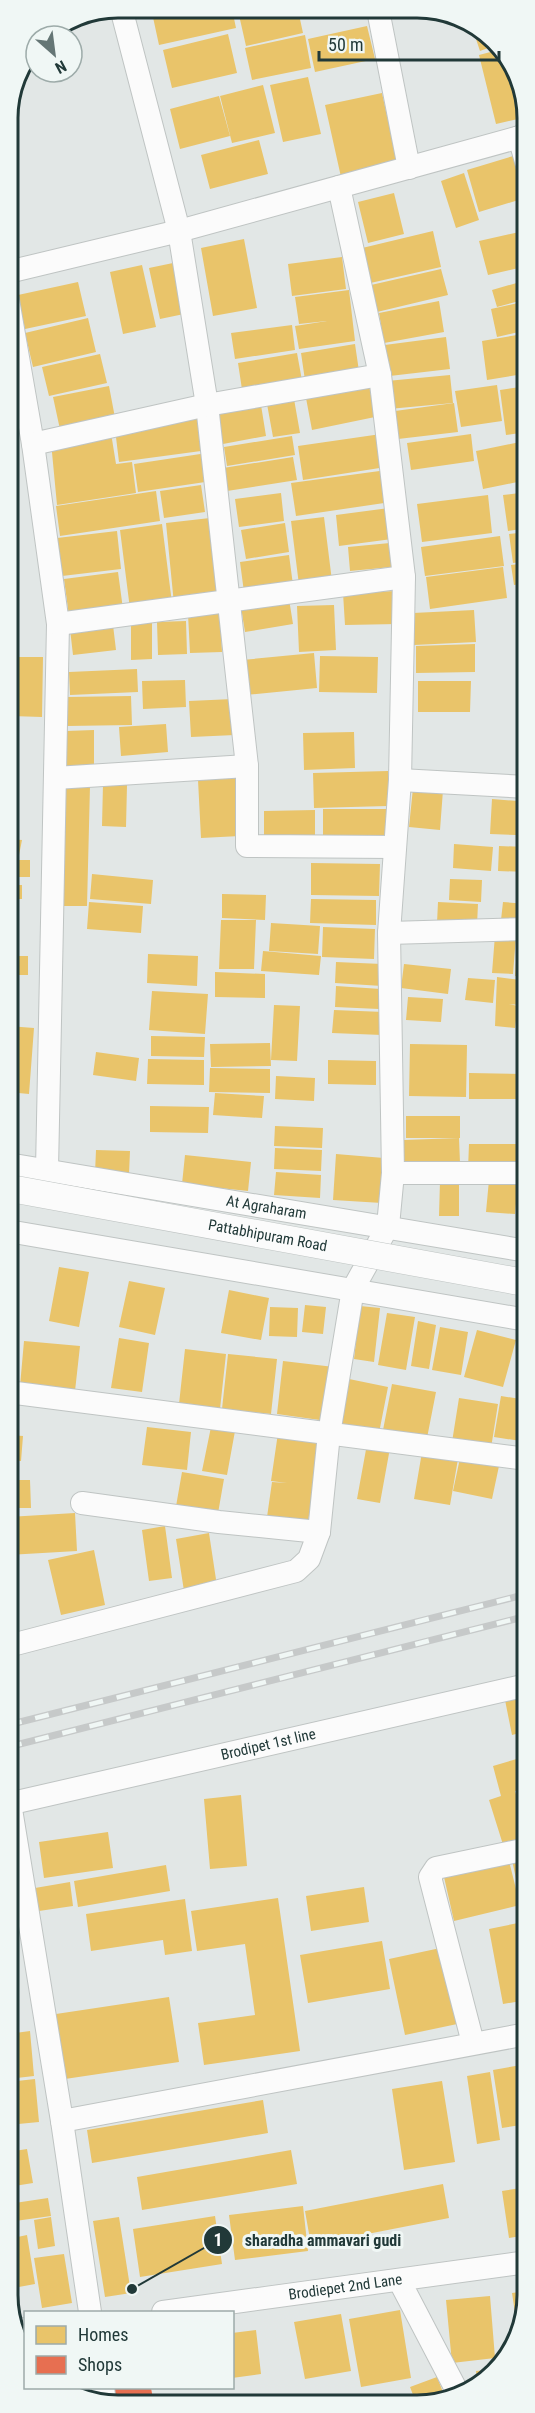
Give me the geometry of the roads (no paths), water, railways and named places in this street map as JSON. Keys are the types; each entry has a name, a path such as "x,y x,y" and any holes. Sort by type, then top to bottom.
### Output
{"street":[{"path":"124,18 179,231 207,405 247,766 247,846 395,847"},
{"path":"380,18 409,168"},
{"path":"18,270 179,231 517,138"},
{"path":"18,1643 296,1571 309,1559 319,1532 329,1434 353,1289 388,1226 393,1173 389,933 400,780 404,577 380,375 339,187"},
{"path":"18,358 33,444 58,624 47,1170"},
{"path":"33,444 207,405 380,375"},
{"path":"58,624 229,603 404,577"},
{"path":"55,778 247,766"},
{"path":"400,780 517,786"},
{"path":"389,933 517,929"},
{"name":"At Agraharam","path":"18,1166 517,1249"},
{"path":"393,1173 517,1173"},
{"name":"Pattabhipuram Road","path":"18,1190 517,1280"},
{"name":"Pattabhipuram Road","path":"18,1205 517,1295"},
{"path":"18,1233 517,1318"},
{"path":"18,1393 517,1458"},
{"path":"82,1503 219,1522 319,1532"},
{"name":"Brodipet 1st line","path":"18,1802 517,1687"},
{"path":"473,2043 430,1877 436,1868 517,1851"},
{"path":"18,1858 62,2121 90,2311"},
{"path":"62,2121 517,2036"},
{"name":"Brodiepet 2nd Lane","path":"177,2311 517,2263"},
{"path":"399,2280 455,2387"}],"railway":[{"path":"18,1722 517,1597"},
{"path":"18,1744 517,1619"}],"place":[{"name":"sharadha ammavari gudi","path":"132,2289"}]}
